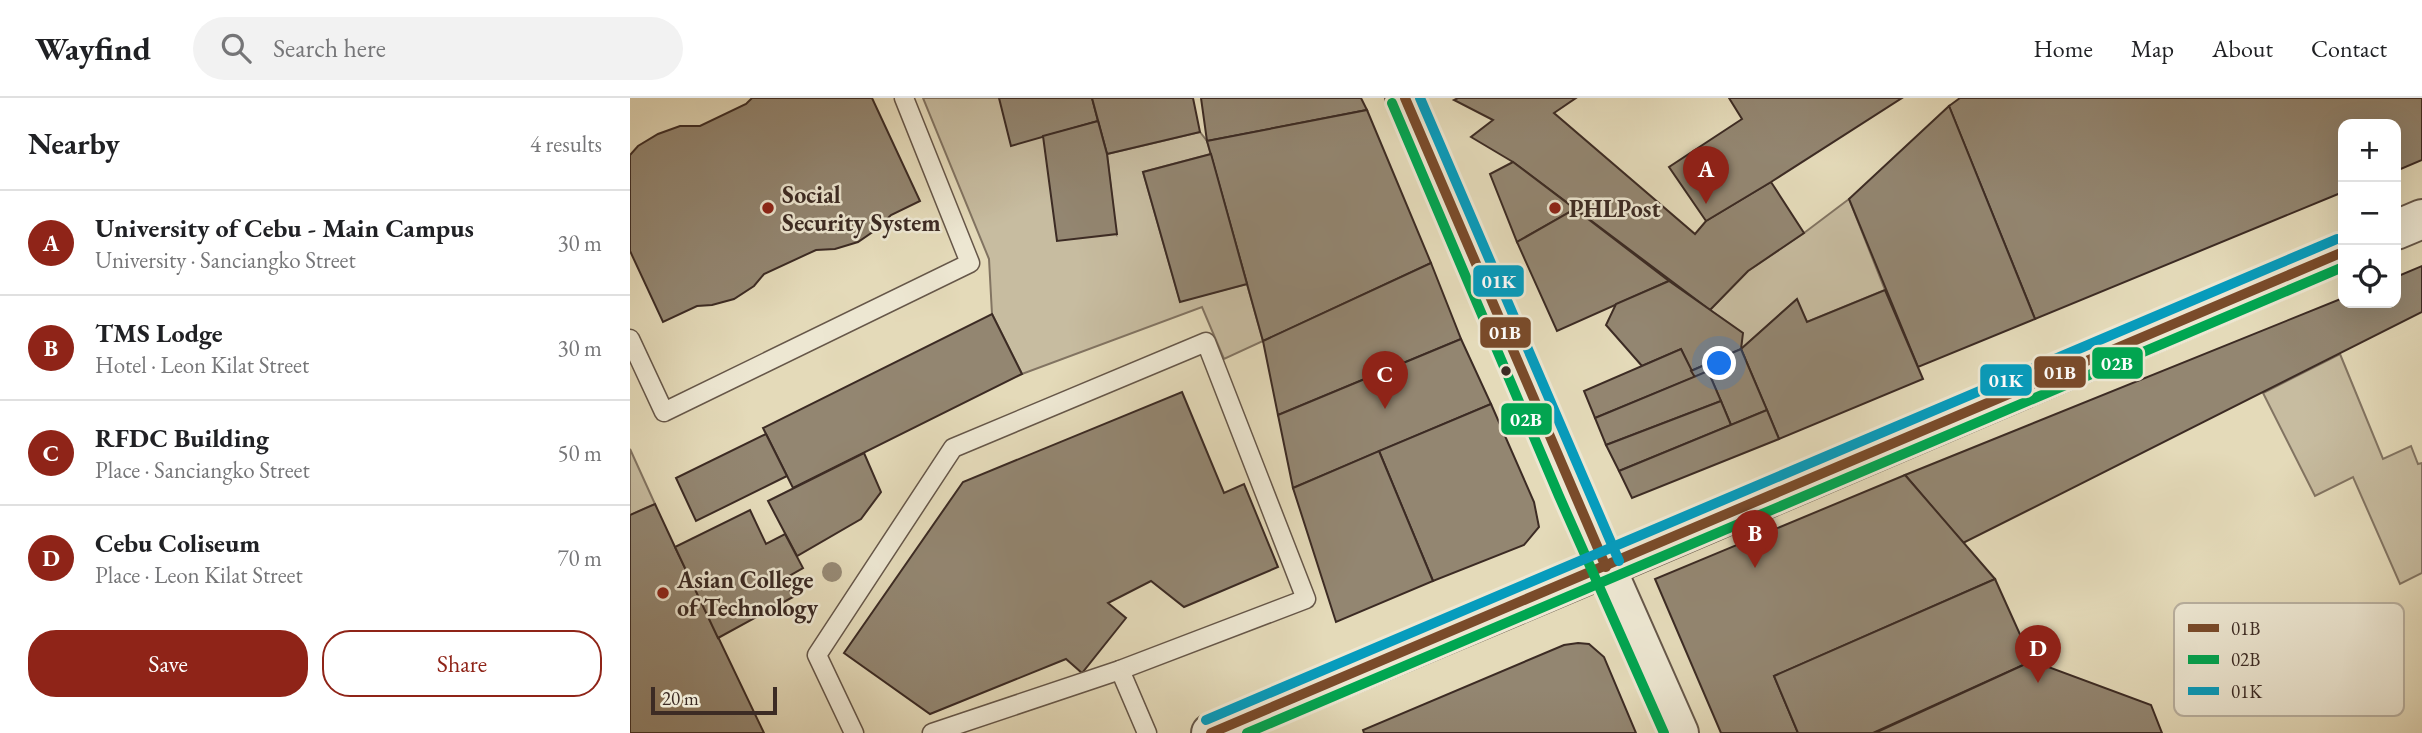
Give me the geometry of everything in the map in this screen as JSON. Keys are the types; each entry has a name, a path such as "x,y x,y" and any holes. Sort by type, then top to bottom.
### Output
{"street":[{"path":"1405,98 1679,733"},
{"path":"2401,228 2422,219"},
{"path":"1211,733 2338,254"}],"lane":[{"path":"630,339 664,412 970,263 904,98"},
{"path":"854,733 817,655 953,448 1206,342 1306,599 1120,670 932,733"},
{"path":"1120,670 1147,733"}],"shaded area":[{"path":"923,98 999,98 1043,136 1116,234 1107,154 1200,132 1207,141 1211,154 1143,172 1180,301 1247,284 1263,341 1224,359 1202,307 1022,374 992,314 989,259"},
{"path":"1849,199 1885,290 1807,322 1796,300 1741,349 1742,333 1710,310 1748,271"},
{"path":"2340,354 2383,459 2411,446 2418,464 2422,463 2422,573 2400,584 2353,477 2315,496 2263,393"},
{"path":"630,449 655,504 630,515"}],"building":[{"name":"Social Security System","path":"752,98 872,98 920,201 891,215 858,242 835,249 816,250 764,274 754,286 734,299 697,306 663,322 630,251 630,155 638,146 658,134 680,126 700,126 746,104"},
{"path":"999,98 1092,98 1098,121 1011,146"},
{"path":"1092,98 1193,98 1200,132 1107,154"},
{"path":"1201,98 1361,98 1367,110 1207,141"},
{"path":"1576,98 1554,113 1695,234 1706,221 1771,182 1804,233 1748,271 1710,310 1513,162 1471,137 1493,120 1454,100"},
{"path":"1729,98 1902,98 1706,221 1669,167 1742,119"},
{"path":"1960,98 2422,98 2422,160 2401,169 2401,119 2338,119 2338,194 2035,319 1949,106"},
{"path":"1949,106 2035,319 1918,367 1849,199"},
{"path":"1367,110 1431,263 1263,341 1207,141"},
{"path":"1098,121 1107,154 1117,234 1057,241 1043,136"},
{"path":"1211,154 1247,284 1180,302 1143,172"},
{"path":"1513,162 1575,209 1517,242 1490,174"},
{"path":"1575,209 1669,281 1557,331 1517,242"},
{"path":"1431,263 1461,339 1278,415 1263,341"},
{"path":"2422,266 2422,312 1963,543 1905,475 2338,300 2338,308 2401,308 2401,275"},
{"path":"1669,281 1743,333 1741,349 1691,371 1681,349 1642,366 1606,325 1616,304"},
{"path":"1885,290 1923,379 1779,439 1741,349 1797,299 1807,322"},
{"path":"992,314 1022,374 793,488 763,428"},
{"path":"1461,339 1491,404 1293,488 1278,415"},
{"path":"1681,349 1695,377 1595,418 1584,391"},
{"path":"1741,349 1767,410 1731,425 1708,371 1695,377 1691,371"},
{"path":"1708,371 1721,401 1606,445 1595,418"},
{"path":"1182,392 1224,493 1244,484 1278,567 1184,607 1151,581 1108,603 1126,618 1082,673 1066,659 930,714 844,653 963,482"},
{"path":"1721,401 1731,425 1619,471 1606,445"},
{"path":"1491,404 1534,502 1539,527 1524,545 1433,581 1379,451"},
{"path":"1767,410 1779,439 1632,498 1619,471"},
{"path":"766,434 787,476 696,521 676,478"},
{"path":"1379,451 1433,581 1336,622 1293,488"},
{"path":"864,453 881,492 861,519 797,556 768,501"},
{"path":"1905,475 1995,579 1774,676 1798,733 1721,733 1655,579"},
{"name":"Asian College of Technology","path":"655,504 764,733 630,733 630,515"},
{"path":"750,510 766,544 785,534 803,568 784,579 793,597 718,638 675,547"},
{"path":"1995,579 2032,661 1873,733 1798,733 1774,676"},
{"path":"1589,644 1604,657 1636,733 1364,733 1363,730 1564,645"},
{"path":"2032,661 2151,705 2162,733 1875,733"}],"transit line":[{"name":"01B","path":"1405,98 1606,567"},
{"name":"01K","path":"1420,98 1619,561"},
{"name":"02B","path":"1392,103 1559,496 1664,733"},
{"name":"01K","path":"1206,720 2337,239"},
{"name":"01B","path":"1211,733 2338,254"},
{"name":"02B","path":"1247,733 2338,269"}],"place":[{"name":"University of Cebu - Main Campus","path":"1706,204"},
{"name":"Social Security System","path":"768,208"},
{"name":"PHLPost","path":"1555,208"},
{"name":"RFDC Building","path":"1385,409"},
{"name":"TMS Lodge","path":"1755,568"},
{"name":"Asian College of Technology","path":"663,593"},
{"name":"Cebu Coliseum","path":"2038,683"}]}
